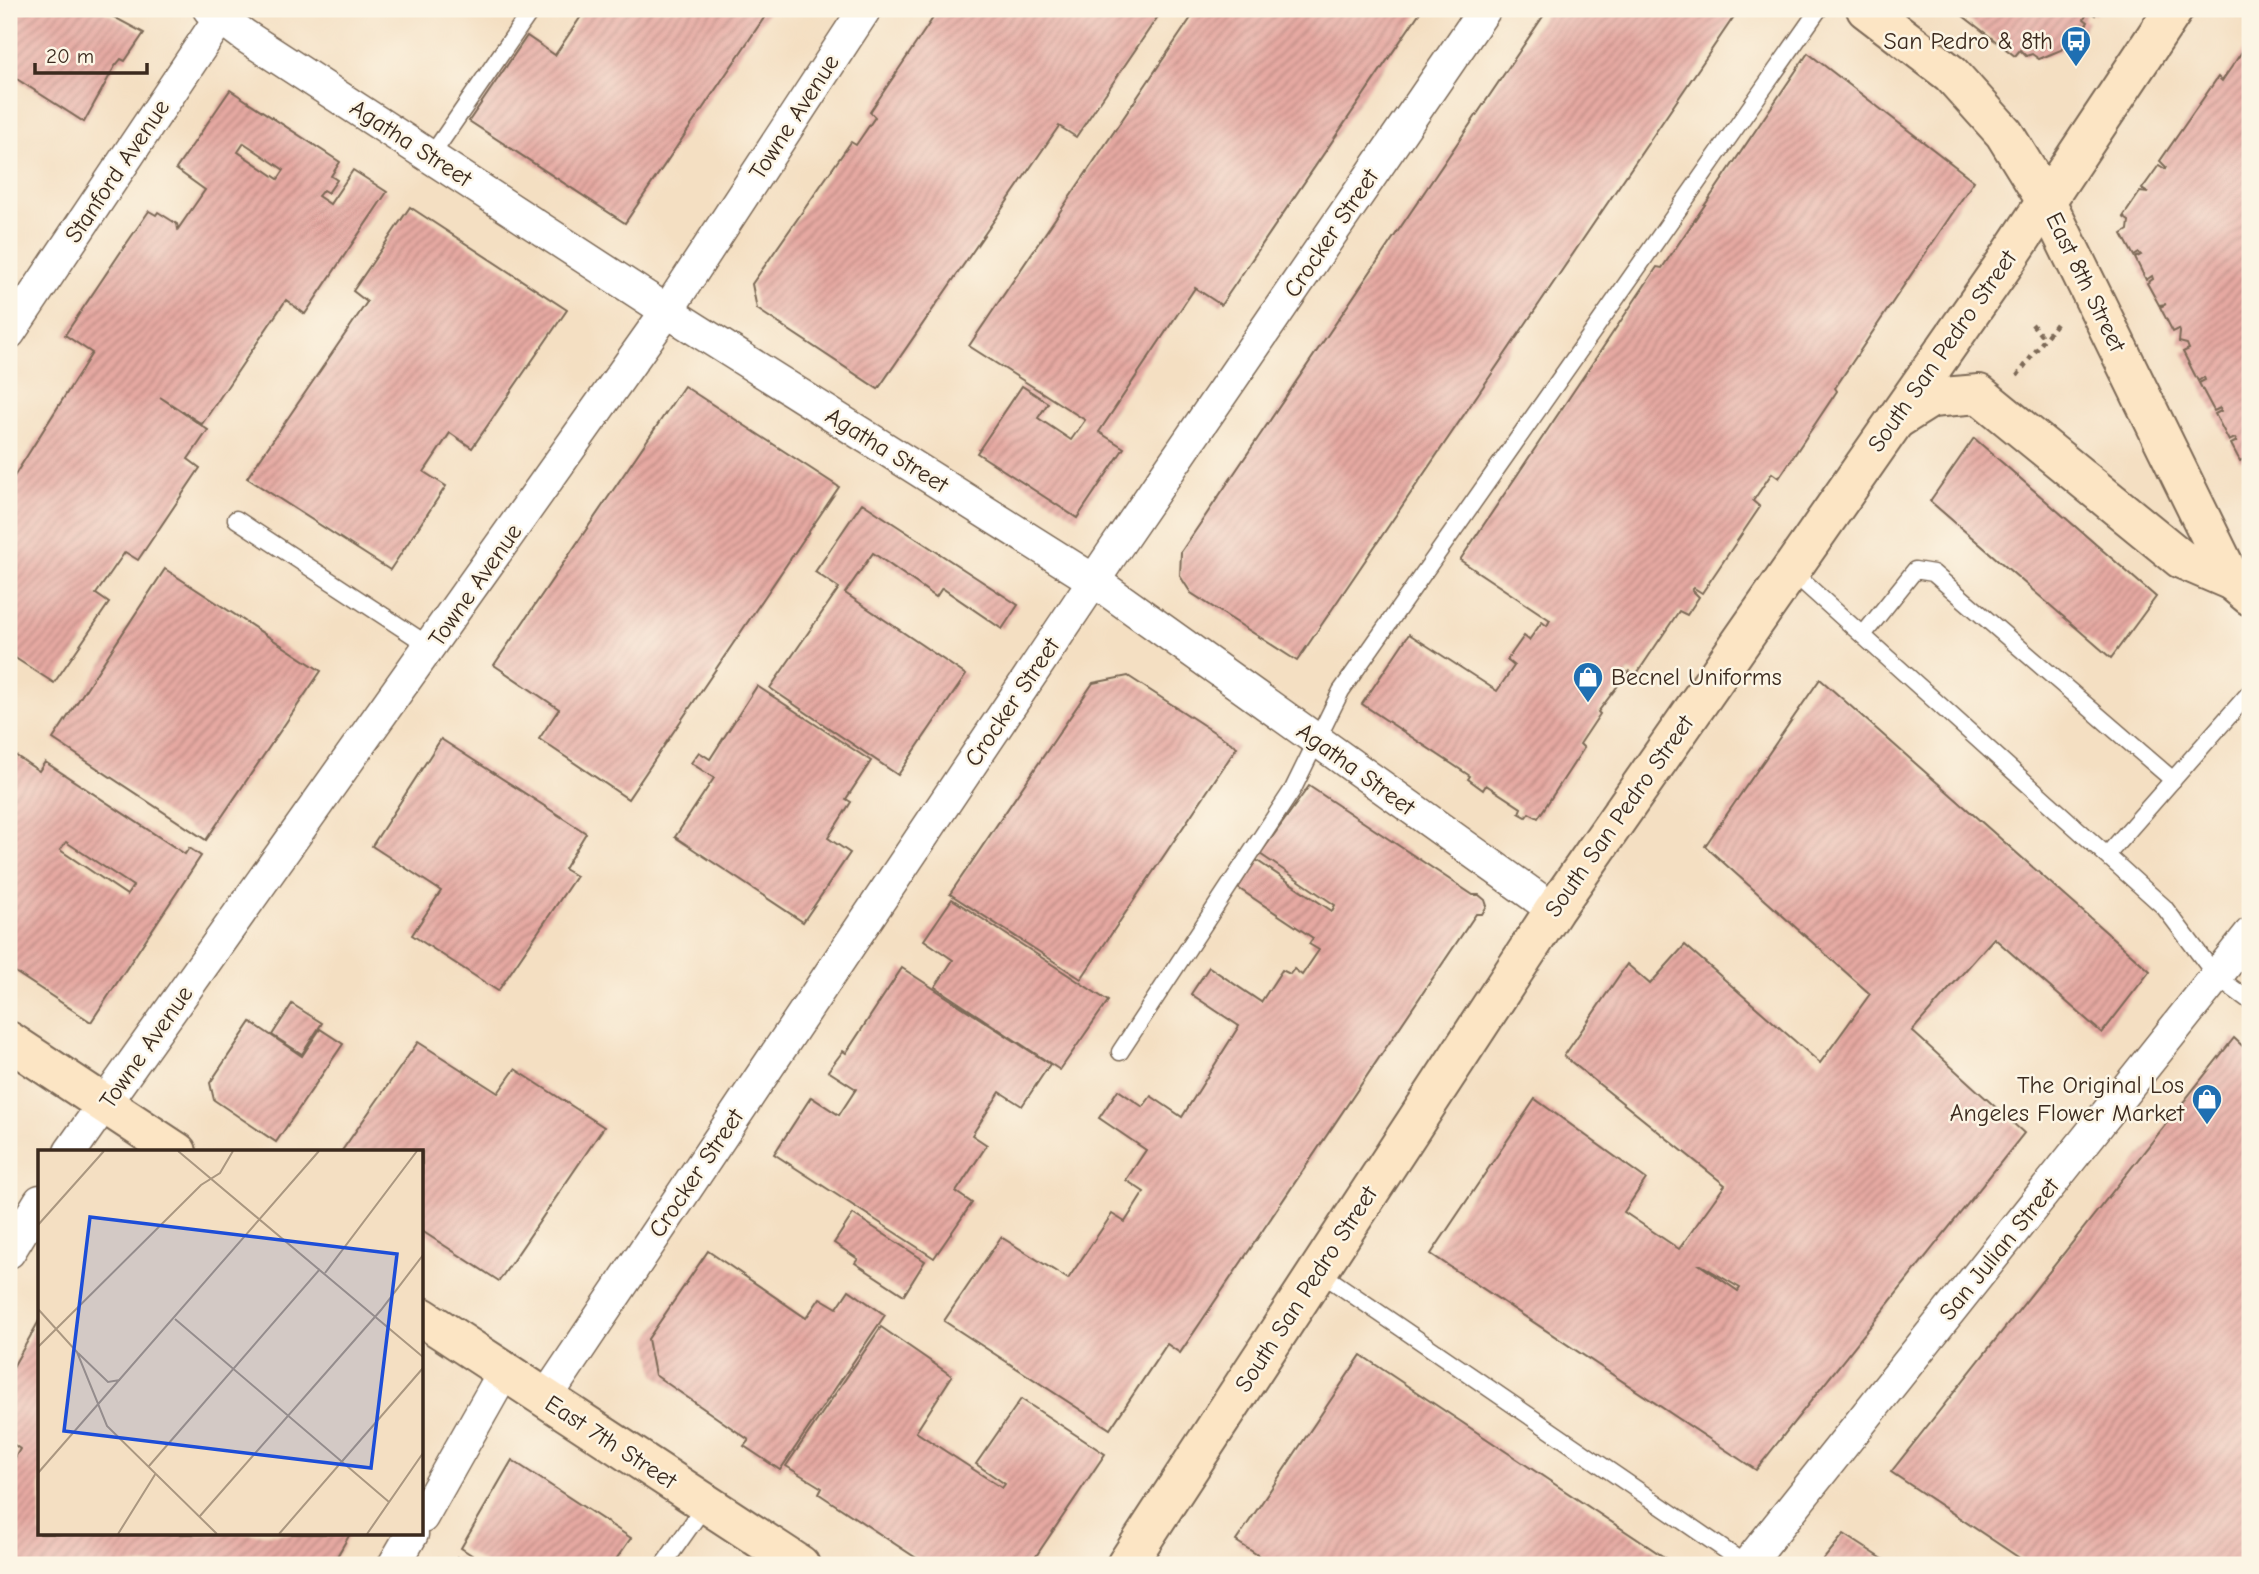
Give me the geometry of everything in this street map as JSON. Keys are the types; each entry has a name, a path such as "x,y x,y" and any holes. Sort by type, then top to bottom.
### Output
{"main road":[{"name":"East 8th Street","path":"1866,9 1951,74 2004,133 2046,201 2241,589"},
{"name":"South San Pedro Street","path":"1126,1565 1554,910 2046,201 2174,9"},
{"path":"1892,423 1931,398 1979,394 2181,559 2241,589"},
{"path":"9,1041 174,1150"},
{"name":"East 7th Street","path":"424,1318 800,1565"}],"street":[{"name":"Towne Avenue","path":"72,1150 667,311 865,9"},
{"name":"Crocker Street","path":"545,1399 1093,580 1485,9"},
{"name":"Agatha Street","path":"218,11 245,36 667,311 1093,580 1554,910"},
{"name":"Stanford Avenue","path":"9,333 218,11"},
{"name":"San Julian Street","path":"1747,1565 2250,933"},
{"path":"9,1252 38,1203"},
{"path":"424,1513 504,1372"},
{"path":"394,1565 411,1536"}],"lane":[{"path":"430,156 532,9"},
{"path":"1120,1052 1293,789 1341,691 1819,9"},
{"path":"236,519 431,647"},
{"path":"1789,569 2164,907 2216,976 2250,1001"},
{"path":"1863,635 1915,570 1933,573 2173,780"},
{"path":"2107,855 2250,692"},
{"path":"1318,1271 1747,1565"},
{"path":"663,1565 706,1504"}],"path":[{"path":"2010,385 2058,321"},
{"path":"2032,324 2044,339"}],"building":[{"path":"9,9 99,9 144,33 125,61 121,59 115,66 84,122 9,74"},
{"path":"586,9 770,9 625,223 469,121 527,36 555,55"},
{"path":"939,9 1163,9 1076,137 1059,126 878,389 757,309 752,284 851,142 856,145 875,117 870,112"},
{"path":"1197,9 1422,9 1221,305 1195,288 1099,432 1124,448 1077,518 977,453 1022,386 1048,403 1038,418 1071,440 1085,420 969,346"},
{"path":"1548,9 1727,9 1735,15 1297,661 1191,593 1180,576 1181,552"},
{"path":"1954,9 2099,9 2095,15 2089,11 2084,19 2088,22 2075,42 2070,38 2061,50 2039,59 2032,54 2026,56 2020,50 2015,56"},
{"path":"2250,40 2250,457 2247,461 2246,458 2240,461 2231,444 2237,441 2235,438 2229,441 2215,414 2221,411 2220,408 2214,411 2199,383 2205,380 2204,377 2198,381 2183,352 2189,349 2187,344 2179,342 2179,329 2173,332 2160,307 2166,304 2159,305 2147,283 2153,279 2152,276 2146,280 2135,258 2141,255 2139,253 2134,256 2122,234 2128,230 2129,221 2123,217 2140,192 2148,193 2142,189 2159,165 2165,169 2166,167 2160,161 2218,77 2222,81"},
{"path":"1808,53 1974,181 1835,388 1837,391 1779,478 1772,473 1753,501 1760,507 1702,593 1694,588 1692,590 1699,597 1687,615 1679,611 1636,675 1629,671 1598,712 1600,714 1580,744 1584,748 1538,818 1529,813 1526,817 1519,813 1521,808 1486,785 1483,790 1468,779 1470,776 1362,704 1409,634 1497,691 1514,666 1507,660 1524,636 1529,640 1542,622 1547,626 1550,620 1460,560 1657,267 1662,268"},
{"path":"230,90 340,162 331,176 337,180 328,193 323,190 318,196 330,204 353,170 387,192 305,314 286,300 202,424 160,397 208,430 188,459 200,468 138,560 125,552 96,594 109,603 54,683 9,654 9,475 13,478 92,353 65,335 120,253 149,211 156,215 158,212 177,224 178,229 205,190 176,169","holes":["244,143 284,170 278,179 238,152"]},
{"path":"410,207 567,310 472,448 450,433 424,472 446,486 390,570 247,478 367,302 353,291"},
{"path":"684,386 839,487 628,799 539,739 559,709 494,665"},
{"path":"1974,438 2156,597 2111,658 1930,501"},
{"path":"862,503 1018,605 1002,629 942,588 936,597 873,553 845,593 966,675 898,775 770,688 839,588 815,572"},
{"path":"165,569 321,671 206,840 53,739"},
{"path":"1128,676 1237,747 1081,979 950,894 1093,683"},
{"path":"1820,679 2150,971 2102,1033 1994,938 1912,1031 2024,1133 1756,1470 1431,1254 1535,1099 1646,1179 1624,1212 1679,1249 1725,1185 1564,1056 1627,964 1650,984 1685,945 1820,1063 1870,994 1705,846","holes":["1700,1265 1740,1288 1738,1291"]},
{"path":"757,686 871,761 846,799 851,802 828,838 850,853 803,922 675,837 714,778 691,763 699,752 710,759"},
{"path":"441,739 586,833 564,869 576,876 498,991 412,935 441,891 372,846"},
{"path":"9,751 39,771 45,762 185,854 189,848 201,856 91,1022 9,968","holes":["66,842 133,886 127,895 60,850"]},
{"path":"1309,786 1473,895 1479,895 1487,906 1482,914 1476,914 1180,1353 1167,1344 1110,1429 944,1321 1001,1237 1068,1279 1112,1214 1125,1222 1144,1192 1126,1180 1146,1150 1099,1118 1118,1090 1143,1107 1151,1096 1182,1117 1239,1026 1191,994 1209,967 1261,1002 1282,970 1290,974 1294,969 1302,975 1319,950 1309,944 1313,938 1238,888 1256,860 1332,911 1335,905 1260,854"},
{"path":"952,899 1108,1001 1060,1070 935,987 953,960 924,940"},
{"path":"902,968 1050,1064 1022,1106 1000,1092 972,1135 987,1145 956,1192 972,1203 934,1258 774,1154 811,1097 839,1115 856,1089 828,1071 843,1051 846,1053"},
{"path":"292,1004 322,1023 302,1054 272,1035"},
{"path":"251,1022 302,1056 320,1029 343,1044 276,1142 214,1100 210,1083"},
{"path":"2234,1038 2250,1053 2250,1565 2030,1565 1891,1472"},
{"path":"418,1042 498,1093 515,1069 604,1127 499,1281 424,1232 424,1150 342,1150"},
{"path":"853,1214 925,1261 904,1295 855,1263 858,1259 834,1243"},
{"path":"708,1251 806,1318 820,1298 837,1308 849,1290 885,1315 780,1470 744,1446 749,1440 655,1375 648,1339"},
{"path":"38,1323 38,1536 349,1536 332,1565 9,1565 9,1468 20,1449 9,1441 9,1374"},
{"path":"881,1327 952,1376 916,1432 1002,1488 1005,1484 976,1464 1021,1399 1105,1454 1030,1565 927,1565 819,1494 822,1488 786,1466"},
{"path":"1361,1355 1676,1565 1273,1565 1236,1541"},
{"path":"512,1460 631,1538 612,1565 487,1565 461,1548"},
{"path":"1844,1534 1892,1565 1819,1565"},
{"path":"457,1557 470,1565 453,1565"}],"place":[{"name":"San Pedro & 8th","path":"2076,68"},
{"name":"Becnel Uniforms","path":"1588,704"},
{"name":"The Original Los Angeles Flower Market","path":"2207,1126"}]}
